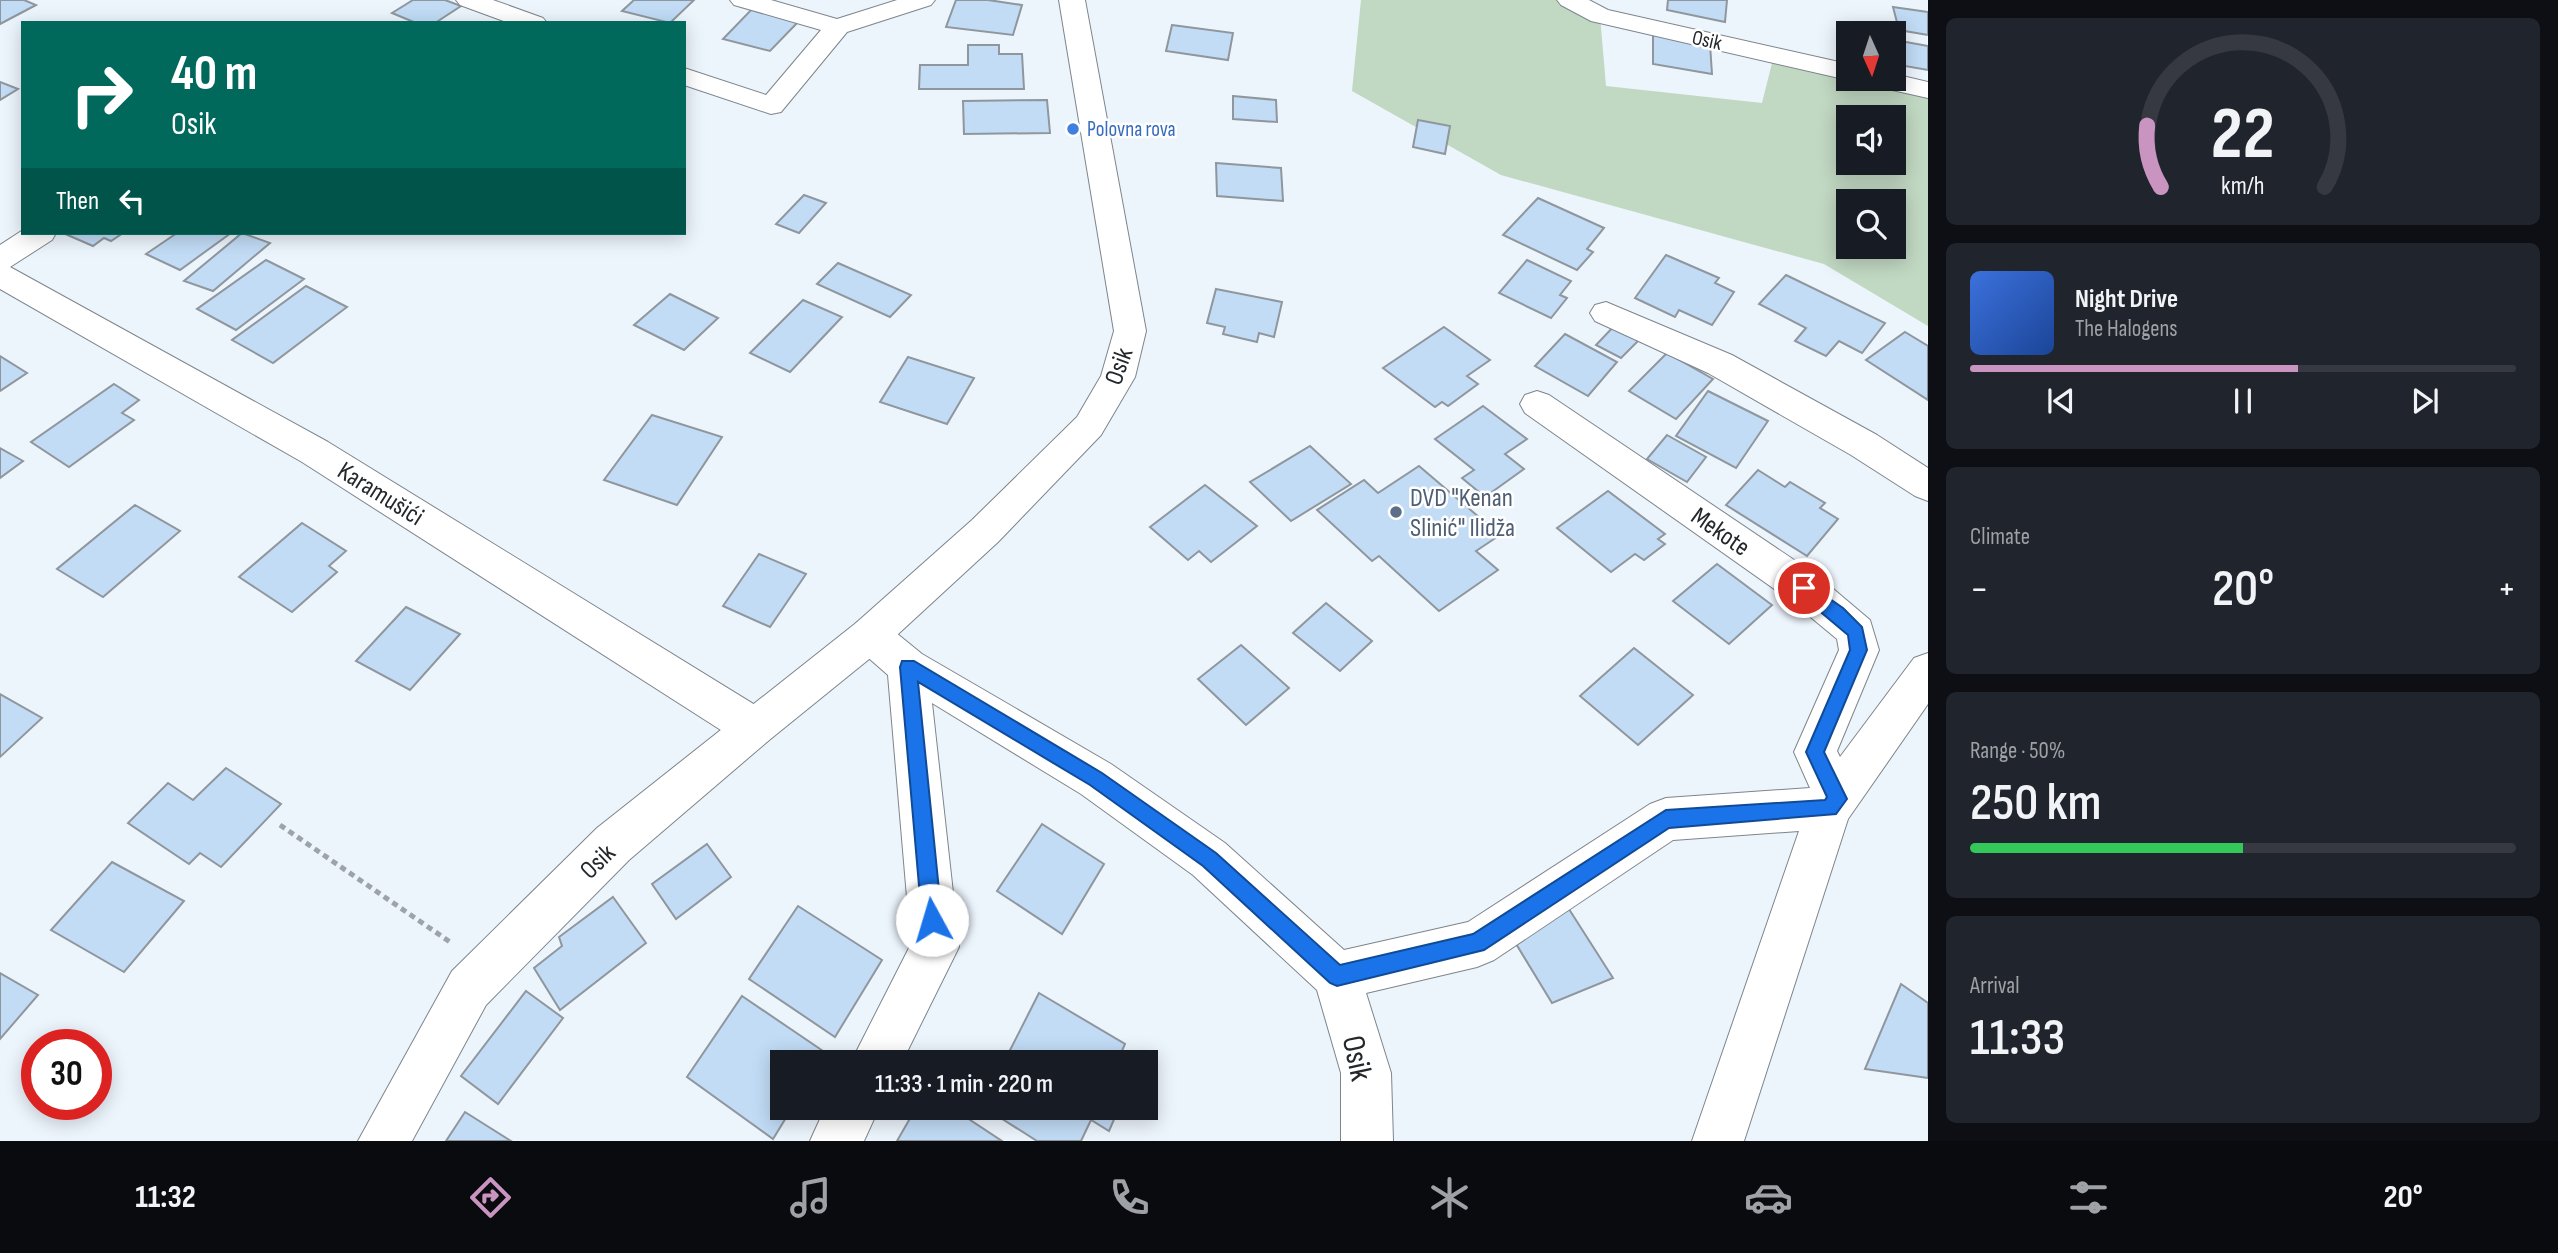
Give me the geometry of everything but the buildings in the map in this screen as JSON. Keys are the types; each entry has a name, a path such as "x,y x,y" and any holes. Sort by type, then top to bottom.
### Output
{"street":[{"path":"470,0 528,21"},
{"path":"743,0 838,27"},
{"path":"686,77 771,106 838,27 922,0"},
{"name":"Osik","path":"1570,0 1600,16 1836,69"},
{"name":"Osik","path":"384,1141 469,988 613,844 753,727 870,635 985,531 1089,426 1118,377 1130,331 1070,1"},
{"path":"1906,85 1928,90"},
{"path":"0,259 38,235"},
{"name":"Karamušići","path":"0,275 315,452 753,727"},
{"path":"1606,313 1720,364 1864,445 1928,486"},
{"name":"Mekote","path":"1537,404 1804,588 1838,613 1856,632 1859,650 1815,752 1833,804"},
{"path":"870,635 908,667 1096,779 1209,859 1337,976 1477,943 1666,819 1833,804"},
{"path":"882,1050 934,947 908,667"},
{"path":"1718,1141 1833,804 1928,671"},
{"name":"Osik","path":"1337,976 1366,1073 1367,1141"},
{"path":"836,1141 847,1120"}],"path":[{"path":"279,825 489,968"}],"green space":[{"path":"1361,0 1570,0 1600,16 1606,86 1762,103 1774,55 1836,75 1836,91 1906,91 1906,84 1928,89 1928,326 1824,264 1501,175 1352,91"}],"place":[{"name":"Polovna rova","path":"1073,129"},
{"name":"DVD \"Kenan Slinić\" Ilidža","path":"1396,512"}],"route":[{"path":"932,920 908,667 1096,779 1209,859 1337,976 1477,943 1666,819 1829,808 1838,799 1815,752 1834,702 1859,650 1856,632 1838,613 1804,588"}]}
